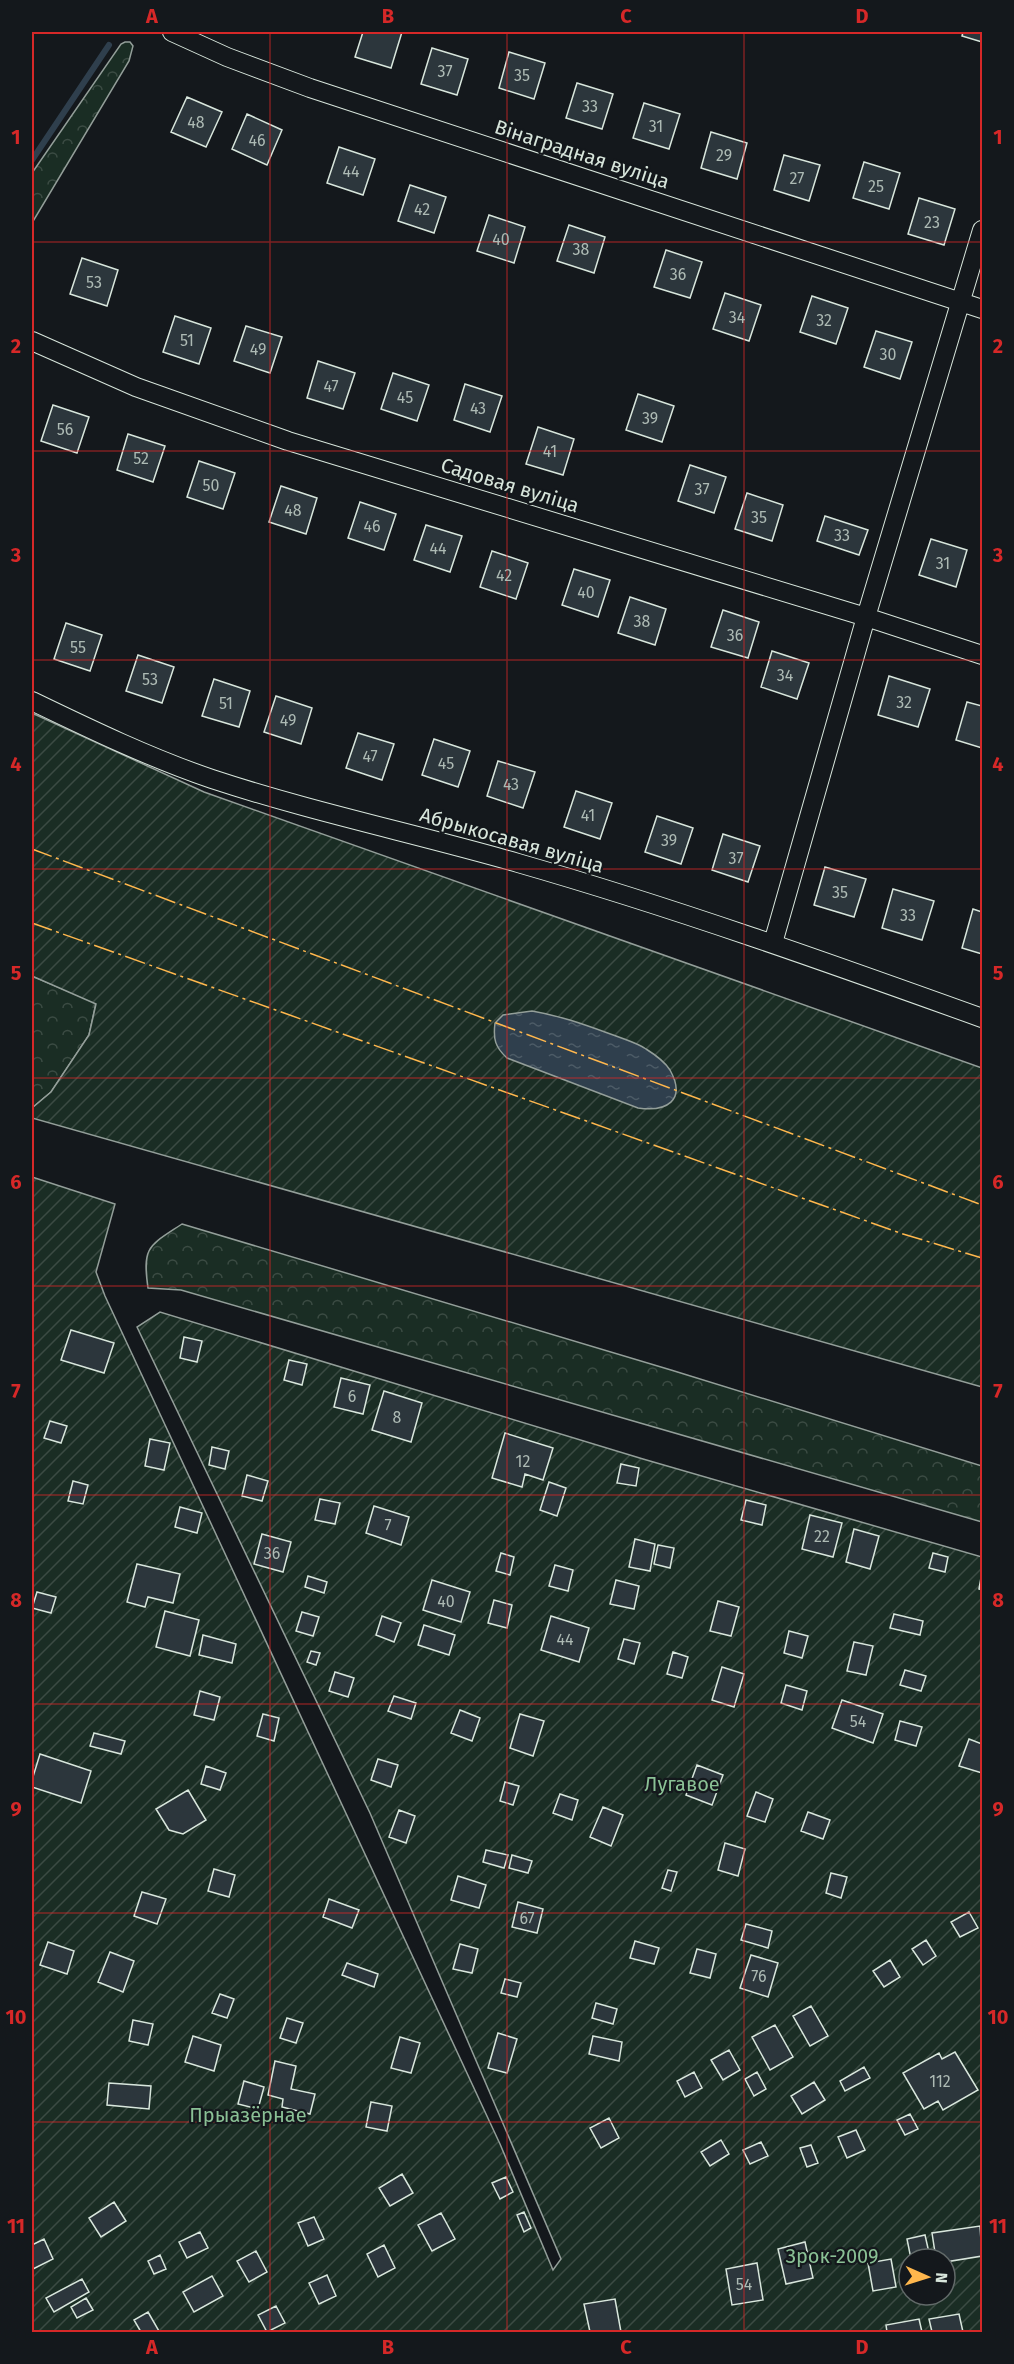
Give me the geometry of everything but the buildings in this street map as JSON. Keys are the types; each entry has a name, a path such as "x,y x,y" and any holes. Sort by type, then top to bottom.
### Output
{"street":[{"name":"Вінаградная вуліца","path":"172,32 227,57 310,88 982,309"},
{"path":"773,943 866,617 982,231"},
{"name":"Садовая вуліца","path":"32,341 136,387 268,434 866,617 982,655"},
{"name":"Абрыкосавая вуліца","path":"32,701 141,752 211,778 519,863 773,943 982,1018"}],"green space":[{"path":"130,42 133,46 129,61 32,223 32,173 121,44"},
{"path":"32,713 204,792 982,1068 982,1387 32,1118 32,1108 51,1092 89,1035 96,1004 32,976"},
{"path":"32,976 96,1003 89,1035 51,1092 32,1108"},
{"path":"32,1177 115,1204 96,1272 105,1296 500,2144 553,2270 561,2259 370,1813 137,1327 160,1312 643,1459 982,1557 982,2332 32,2332"},
{"path":"182,1224 671,1370 982,1466 982,1522 181,1290 148,1288 146,1263 150,1248"}],"water":[{"path":"532,1011 575,1022 643,1047 659,1058 670,1070 675,1081 675,1097 665,1106 638,1108 507,1058 496,1042 495,1023 503,1015"}],"waterway":[{"path":"32,160 109,45"}],"power":[{"path":"32,849 982,1205"},
{"path":"32,923 900,1233 982,1258"}],"park label":[{"name":"Лугавое","path":"682,1784"},
{"name":"Прыазёрнае","path":"248,2115"},
{"name":"Зрок-2009","path":"832,2256"}]}
